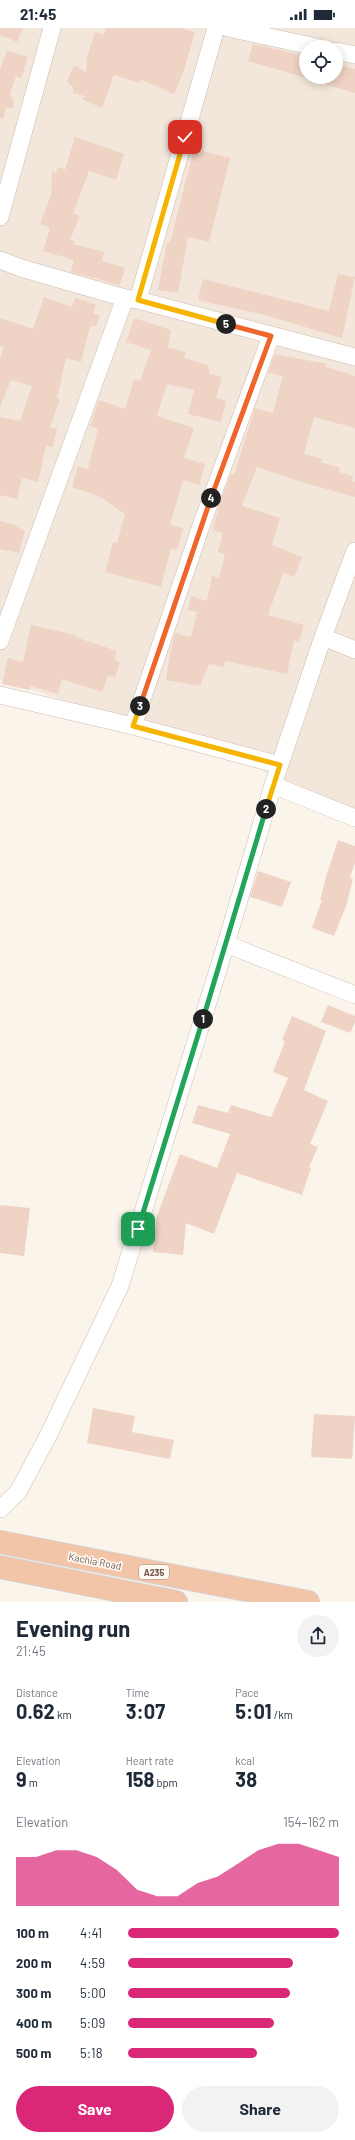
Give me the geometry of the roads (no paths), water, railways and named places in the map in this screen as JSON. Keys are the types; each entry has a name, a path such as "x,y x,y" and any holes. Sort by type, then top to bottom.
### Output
{"highway":[{"name":"Kachia Road","path":"0,1542 308,1602"},
{"path":"0,1567 176,1602"}],"street":[{"path":"0,217 52,28"},
{"path":"0,641 132,299 216,28"},
{"path":"228,28 299,43"},
{"path":"343,52 355,55"},
{"path":"0,260 21,268 132,299 355,357"},
{"path":"133,726 200,526 271,336"},
{"path":"0,1509 18,1492 47,1438 120,1286 226,944 273,785 323,638 355,551"},
{"path":"323,638 355,650"},
{"path":"0,695 133,726 280,765"},
{"path":"273,785 355,818"},
{"path":"226,944 355,995"}]}
